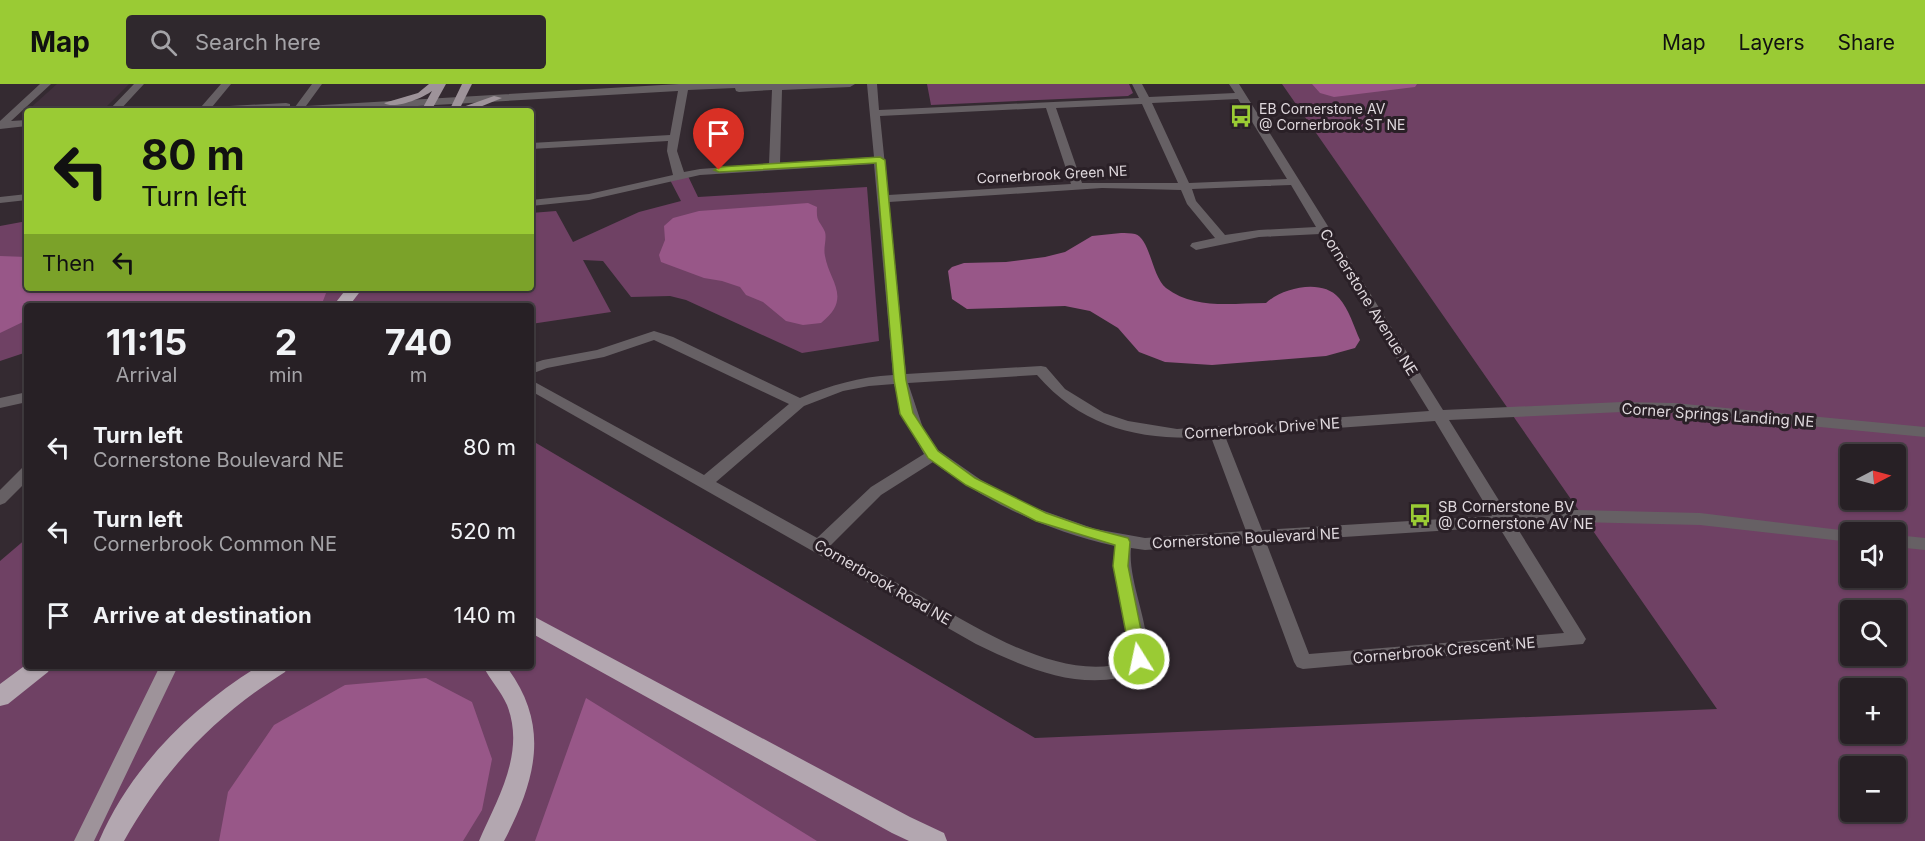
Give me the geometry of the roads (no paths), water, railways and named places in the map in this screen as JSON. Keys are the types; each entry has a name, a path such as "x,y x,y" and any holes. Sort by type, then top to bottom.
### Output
{"highway":[{"path":"534,612 622,672"},
{"path":"534,625 901,825 935,841"},
{"path":"0,697 36,669"},
{"path":"111,841 150,777 172,748 228,697 272,669"},
{"path":"491,841 511,807 522,771 524,738 519,708 508,682 497,669"}],"main road":[{"path":"389,103 421,94 435,84"},
{"path":"429,106 441,84"},
{"path":"455,84 452,96 459,100"},
{"path":"455,108 467,84"},
{"path":"468,108 497,98"},
{"path":"84,841 168,669"}],"street":[{"path":"1,122 36,84"},
{"path":"1,122 46,84"},
{"path":"115,108 139,84"},
{"path":"206,108 226,84"},
{"path":"300,108 317,84"},
{"path":"313,108 389,103 429,106 459,100 750,84"},
{"path":"683,88 850,84"},
{"name":"Cornerstone Boulevard NE","path":"872,84 900,380 907,414 933,455 970,482 1020,507 1083,532 1123,542 1163,543 1256,538 1577,516 1700,519 1840,535"},
{"path":"1137,84 1175,160 1191,202 1222,238"},
{"name":"Cornerstone Avenue NE","path":"1233,84 1504,520"},
{"path":"774,166 777,86"},
{"path":"680,175 672,157 683,88"},
{"path":"875,113 1241,96"},
{"path":"1050,104 1078,187"},
{"path":"1,122 24,119"},
{"path":"1,122 24,123"},
{"path":"534,146 674,138"},
{"path":"534,203 589,197 680,175 719,170 880,160"},
{"name":"Cornerbrook Green NE","path":"884,199 1120,184 1185,186 1294,182"},
{"path":"0,200 24,197"},
{"path":"1196,246 1222,238 1266,232 1324,230"},
{"path":"534,368 543,364 599,354 654,335 799,403"},
{"name":"Cornerbrook Drive NE","path":"705,483 799,403 840,387 869,381 1041,370 1060,392 1077,405 1126,426 1177,434 1440,416"},
{"name":"Cornerbrook Road NE","path":"534,387 1015,656 1062,670 1117,673 1136,667 1139,659 1121,566 1123,542"},
{"path":"0,403 24,398"},
{"name":"Corner Springs Landing NE","path":"1440,416 1599,408 1674,408 1925,432"},
{"path":"1217,433 1256,538"},
{"path":"819,546 876,492 933,455"},
{"path":"0,499 24,475"},
{"name":"Cornerbrook Crescent NE","path":"1256,538 1302,662 1577,639 1504,520"},
{"path":"1906,542 1925,544"}],"place":[{"name":"EB Cornerstone AV @ Cornerbrook ST NE","path":"1241,116"},
{"name":"SB Cornerstone BV @ Cornerstone AV NE","path":"1420,515"}]}
